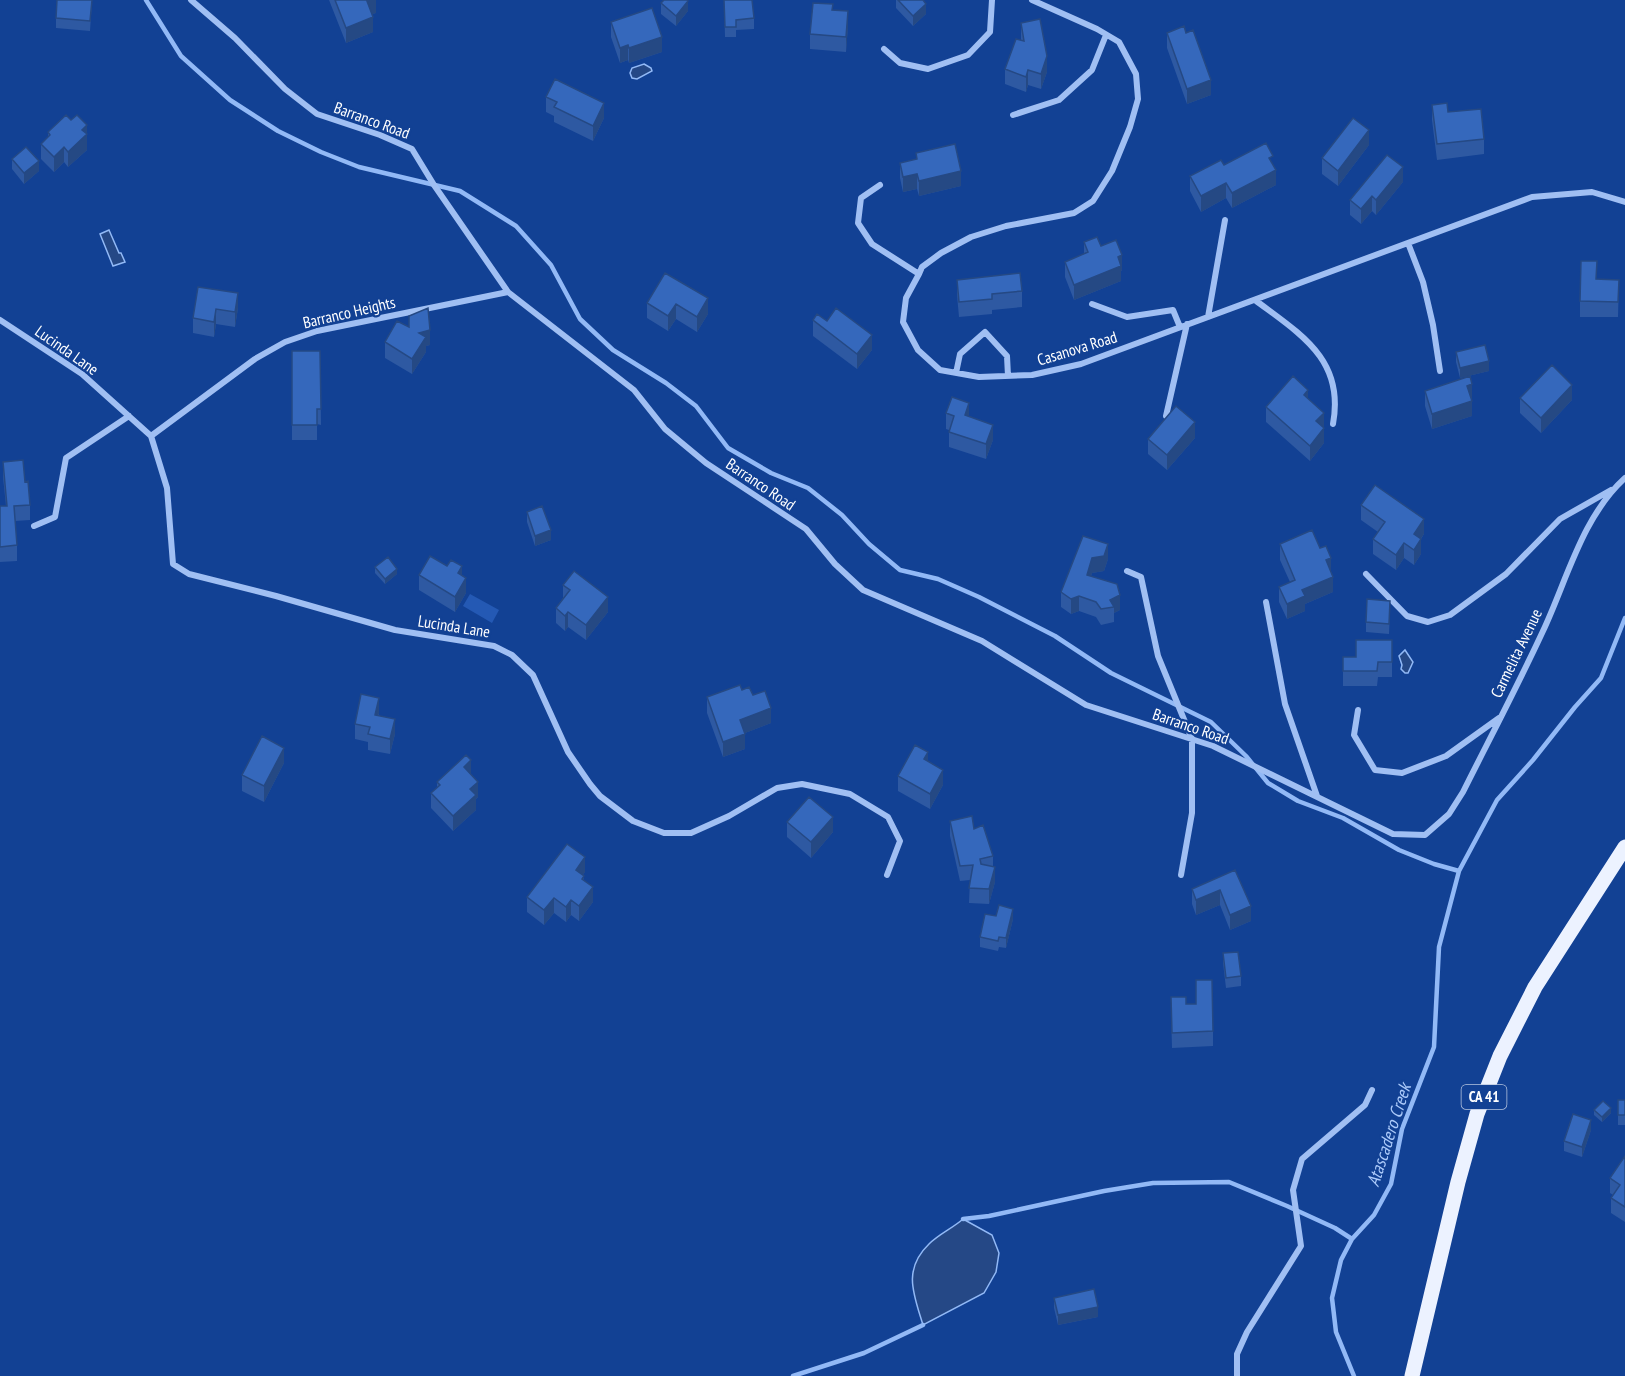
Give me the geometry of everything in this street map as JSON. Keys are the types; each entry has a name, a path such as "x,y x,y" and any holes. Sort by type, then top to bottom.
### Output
{"main road":[{"name":"CA 41","path":"1412,1376 1458,1182 1477,1114 1500,1056 1535,987 1625,847"}],"street":[{"name":"Barranco Road","path":"191,0 235,38 285,89 317,114 380,135 412,149 508,292 634,390 665,429 706,463 806,530 863,590 982,641 1086,705 1213,746 1393,834 1425,835"},
{"path":"884,49 900,63 928,69 968,54 990,32 992,0"},
{"name":"Casanova Road","path":"1032,0 1119,42 1136,74 1138,99 1130,127 1112,171 1093,201 1074,213 1006,226 970,237 940,253 922,267 906,298 903,322 918,350 940,370 979,377 1032,375 1081,363 1532,197 1592,192 1625,202"},
{"path":"1013,115 1059,100 1092,70 1106,35"},
{"path":"880,185 861,198 858,223 872,244 919,274"},
{"path":"1208,317 1225,220"},
{"path":"1408,243 1423,282 1440,371"},
{"name":"Barranco Heights","path":"152,436 255,359 293,339 333,327 508,292"},
{"path":"1255,300 1309,341 1328,367 1337,405 1334,424"},
{"path":"1092,304 1127,316 1173,310 1184,326 1166,416"},
{"name":"Lucinda Lane","path":"0,320 82,374 152,436 167,488 172,564 189,574 394,630 494,646 512,655 533,675 568,752 600,796 633,821 664,833 692,833 729,816 777,788 802,784 850,794 888,817 900,841 887,875"},
{"path":"956,373 960,354 985,333 1007,356 1008,376"},
{"path":"34,526 55,517 66,458 129,416"},
{"name":"Carmelita Avenue","path":"1425,835 1449,814 1463,792 1543,630 1590,525 1612,490 1625,478"},
{"path":"1366,574 1407,616 1428,622 1450,615 1506,574 1560,519 1612,490"},
{"path":"1126,571 1141,577 1158,656 1192,739 1192,813 1181,876"},
{"path":"1266,602 1285,704 1317,796"},
{"path":"1358,710 1354,735 1375,770 1402,773 1446,756 1500,717"},
{"path":"1237,1376 1237,1354 1247,1332 1301,1246 1293,1190 1302,1159 1365,1105 1372,1090"}],"shaded area":[{"path":"644,64 652,71 637,79 632,78 630,73 632,68"},
{"path":"109,230 125,262 113,266 100,234"},
{"path":"470,594 499,610 492,623 463,606"},
{"path":"1405,650 1413,662 1408,673 1401,669 1399,656"},
{"path":"963,1219 992,1235 999,1253 996,1272 984,1293 923,1325 912,1283 915,1263 929,1244"}],"building":[{"path":"57,0 92,0 90,21 56,18"},
{"path":"335,0 369,0 367,1 373,17 346,28"},
{"path":"664,0 688,1 676,16 661,3"},
{"path":"724,0 752,0 754,18 736,20 736,27 725,27"},
{"path":"898,0 923,0 926,4 913,16"},
{"path":"813,3 833,4 832,10 848,11 846,37 810,34"},
{"path":"652,8 662,37 629,48 628,45 620,48 611,22"},
{"path":"1040,19 1047,56 1041,74 1028,70 1026,77 1005,69 1016,39 1024,41 1021,23"},
{"path":"1184,26 1186,33 1193,30 1211,80 1187,89 1167,33"},
{"path":"555,79 604,103 593,126 554,107 557,102 546,97"},
{"path":"1447,103 1448,112 1481,109 1484,139 1437,144 1432,105"},
{"path":"66,115 71,120 77,115 87,125 82,130 87,134 68,152 64,147 54,157 41,144 50,135 48,132"},
{"path":"1353,118 1369,130 1338,171 1322,158"},
{"path":"1266,143 1273,156 1269,158 1276,170 1232,193 1226,183 1201,196 1190,176 1221,160 1224,165"},
{"path":"955,144 961,171 919,181 917,174 903,177 900,163 917,159 916,153"},
{"path":"26,147 39,161 24,173 12,159"},
{"path":"1387,155 1403,167 1376,200 1372,196 1361,209 1350,200"},
{"path":"1097,237 1101,246 1116,240 1122,255 1118,257 1121,266 1074,285 1065,262 1088,252 1084,242"},
{"path":"1581,261 1597,261 1596,279 1619,280 1618,302 1580,301"},
{"path":"665,273 708,298 697,317 676,304 668,316 647,303"},
{"path":"1020,273 1022,291 992,294 992,299 959,302 957,280"},
{"path":"198,287 238,293 235,312 216,309 214,322 193,318"},
{"path":"428,308 430,330 419,333 426,337 412,359 385,342 397,321 409,327 409,316"},
{"path":"836,308 872,335 857,354 813,320 817,314 827,321"},
{"path":"1485,345 1489,361 1460,368 1456,352"},
{"path":"292,351 320,351 321,409 317,409 317,425 292,425"},
{"path":"1552,365 1572,385 1541,418 1520,398"},
{"path":"1293,376 1308,390 1304,395 1324,413 1316,421 1324,428 1310,446 1266,407"},
{"path":"1470,376 1472,384 1467,386 1472,401 1432,414 1425,391"},
{"path":"952,397 969,403 965,415 993,425 986,444 949,432 954,416 946,413"},
{"path":"1176,406 1195,422 1167,455 1148,439"},
{"path":"23,460 30,505 14,506 17,545 0,547 0,506 7,506 3,462"},
{"path":"1375,485 1424,519 1414,534 1421,539 1414,550 1404,543 1396,555 1373,539 1385,522 1361,505"},
{"path":"542,506 551,530 535,536 527,512"},
{"path":"1312,530 1320,548 1326,546 1331,558 1326,560 1333,577 1302,590 1305,596 1287,604 1279,587 1295,580 1280,544"},
{"path":"1083,536 1108,544 1104,556 1092,558 1087,575 1117,584 1120,595 1110,600 1114,607 1101,609 1096,602 1079,596 1071,599 1061,592"},
{"path":"430,556 447,566 451,560 462,566 458,573 466,578 455,597 419,575"},
{"path":"388,557 397,569 385,579 375,567"},
{"path":"574,571 608,597 586,625 568,612 565,616 556,608 570,590 563,585"},
{"path":"1367,599 1390,601 1389,624 1366,622"},
{"path":"1356,640 1392,640 1392,662 1378,662 1377,671 1343,671 1343,657 1356,657"},
{"path":"740,685 742,690 749,687 753,695 765,691 771,708 740,720 745,734 723,742 707,697"},
{"path":"361,694 379,698 375,715 395,719 390,739 368,734 370,727 355,724"},
{"path":"262,736 284,748 264,786 242,775"},
{"path":"915,745 928,752 924,759 943,770 930,794 898,776"},
{"path":"466,755 471,760 464,767 478,782 470,789 476,795 453,816 431,793 440,785 437,782"},
{"path":"809,797 833,817 811,842 787,822"},
{"path":"972,816 974,829 983,825 993,856 980,859 981,864 995,867 989,889 969,888 973,865 960,866 950,821"},
{"path":"567,844 585,857 576,870 584,876 582,879 593,887 579,906 571,900 566,907 554,898 544,910 527,897"},
{"path":"1235,870 1251,906 1230,915 1220,890 1196,900 1192,889"},
{"path":"999,905 1013,909 1006,938 999,937 998,941 980,937 985,914 996,916"},
{"path":"1238,952 1241,976 1226,978 1223,953"},
{"path":"1196,980 1212,980 1213,1031 1172,1033 1171,997 1186,997 1186,1004 1196,1004"},
{"path":"1618,1100 1625,1100 1625,1115 1618,1115"},
{"path":"1603,1101 1611,1108 1602,1117 1594,1110"},
{"path":"1573,1114 1591,1120 1582,1147 1564,1141"},
{"path":"1625,1156 1625,1207 1611,1198 1620,1185 1610,1178"},
{"path":"1094,1289 1098,1307 1058,1315 1054,1298"}],"waterway":[{"path":"146,0 181,56 230,100 278,131 359,167 460,191 516,226 551,265 580,319 613,350 666,383 696,406 728,448 771,473 808,488 842,515 869,544 900,570 938,579 1055,636 1111,673 1211,722 1246,756 1268,783 1298,801 1343,818 1399,850 1459,871"},
{"name":"Atascadero Creek","path":"1354,1376 1336,1332 1332,1298 1341,1260 1352,1239 1374,1215 1391,1184 1402,1129 1434,1047 1439,947 1459,871 1497,800 1601,678 1625,618"},
{"path":"963,1219 989,1216 1104,1191 1153,1183 1229,1182 1335,1228 1352,1239"},
{"path":"793,1376 864,1353 923,1325"}]}
